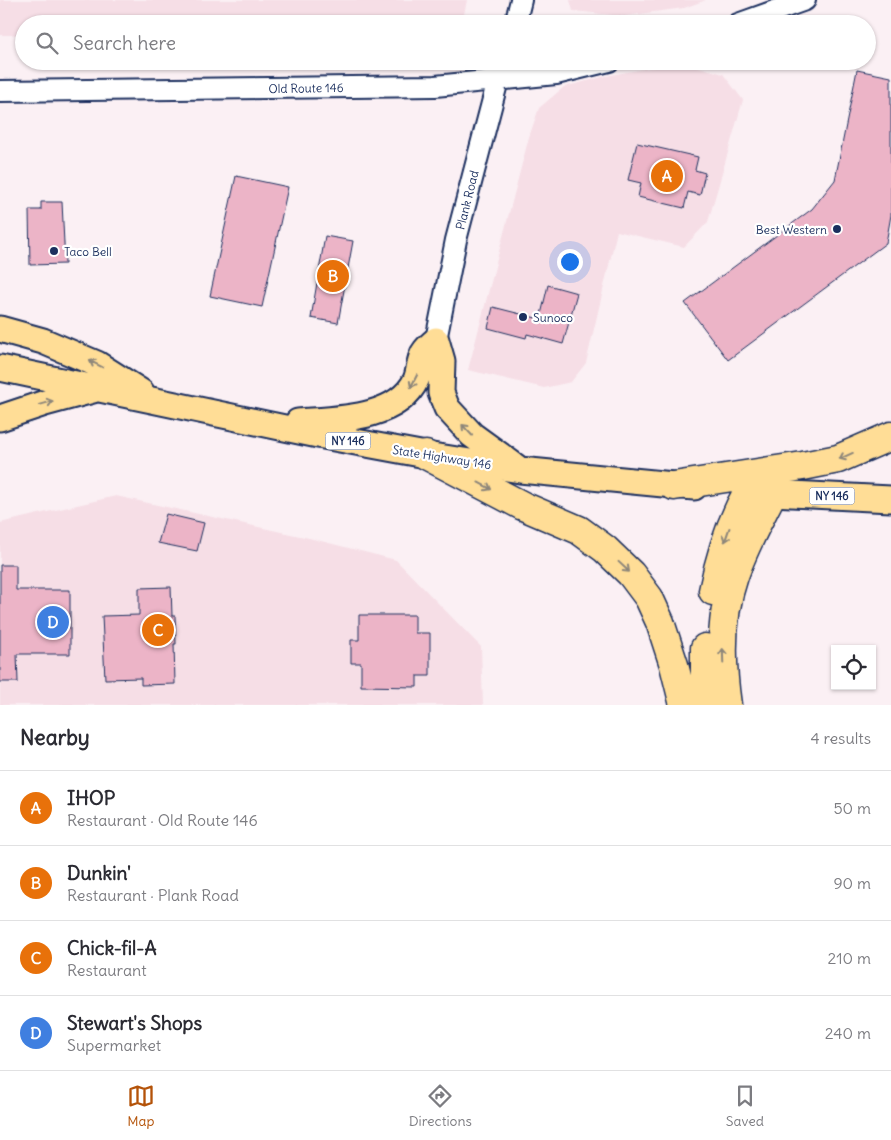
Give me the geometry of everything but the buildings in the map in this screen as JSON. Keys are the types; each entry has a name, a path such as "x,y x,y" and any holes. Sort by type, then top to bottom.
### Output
{"highway":[{"path":"674,486 838,459 891,436"},
{"path":"426,455 524,506 579,530 605,549 631,574 649,598 660,622 674,665 684,705"},
{"path":"707,705 705,646 710,607 726,540 735,516 761,492"},
{"path":"727,705 724,685 723,644 726,609 733,578 744,551 761,492"}],"main road":[{"path":"0,328 43,341 97,364 152,399"},
{"path":"270,424 351,418 394,405 406,395 416,380 424,352 436,340 442,361 441,393 447,408 472,435 520,470"},
{"name":"State Highway 146","path":"0,368 327,437 520,470 674,486 891,499"},
{"path":"0,418 97,389"}],"street":[{"path":"517,15 521,0"},
{"path":"763,15 805,0"},
{"name":"Plank Road","path":"436,340 456,240 500,70"},
{"name":"Old Route 146","path":"0,91 435,86 497,81 556,74 573,70"}],"shaded area":[{"path":"0,0 467,0 464,15 15,15 15,35 0,35"},
{"path":"570,0 706,0 684,8 632,15 573,11"},
{"path":"639,70 709,70 723,74 743,100 708,222 684,247 617,231 586,363 571,382 544,388 468,370 529,137 539,108 564,87"},
{"path":"116,496 309,538 396,560 481,647 483,705 0,705 0,523"}],"place":[{"name":"IHOP","path":"667,176"},
{"name":"Best Western","path":"837,229"},
{"name":"Taco Bell","path":"54,251"},
{"name":"Dunkin'","path":"333,276"},
{"name":"Sunoco","path":"523,317"},
{"name":"Stewart's Shops","path":"53,622"},
{"name":"Chick-fil-A","path":"158,630"}]}
